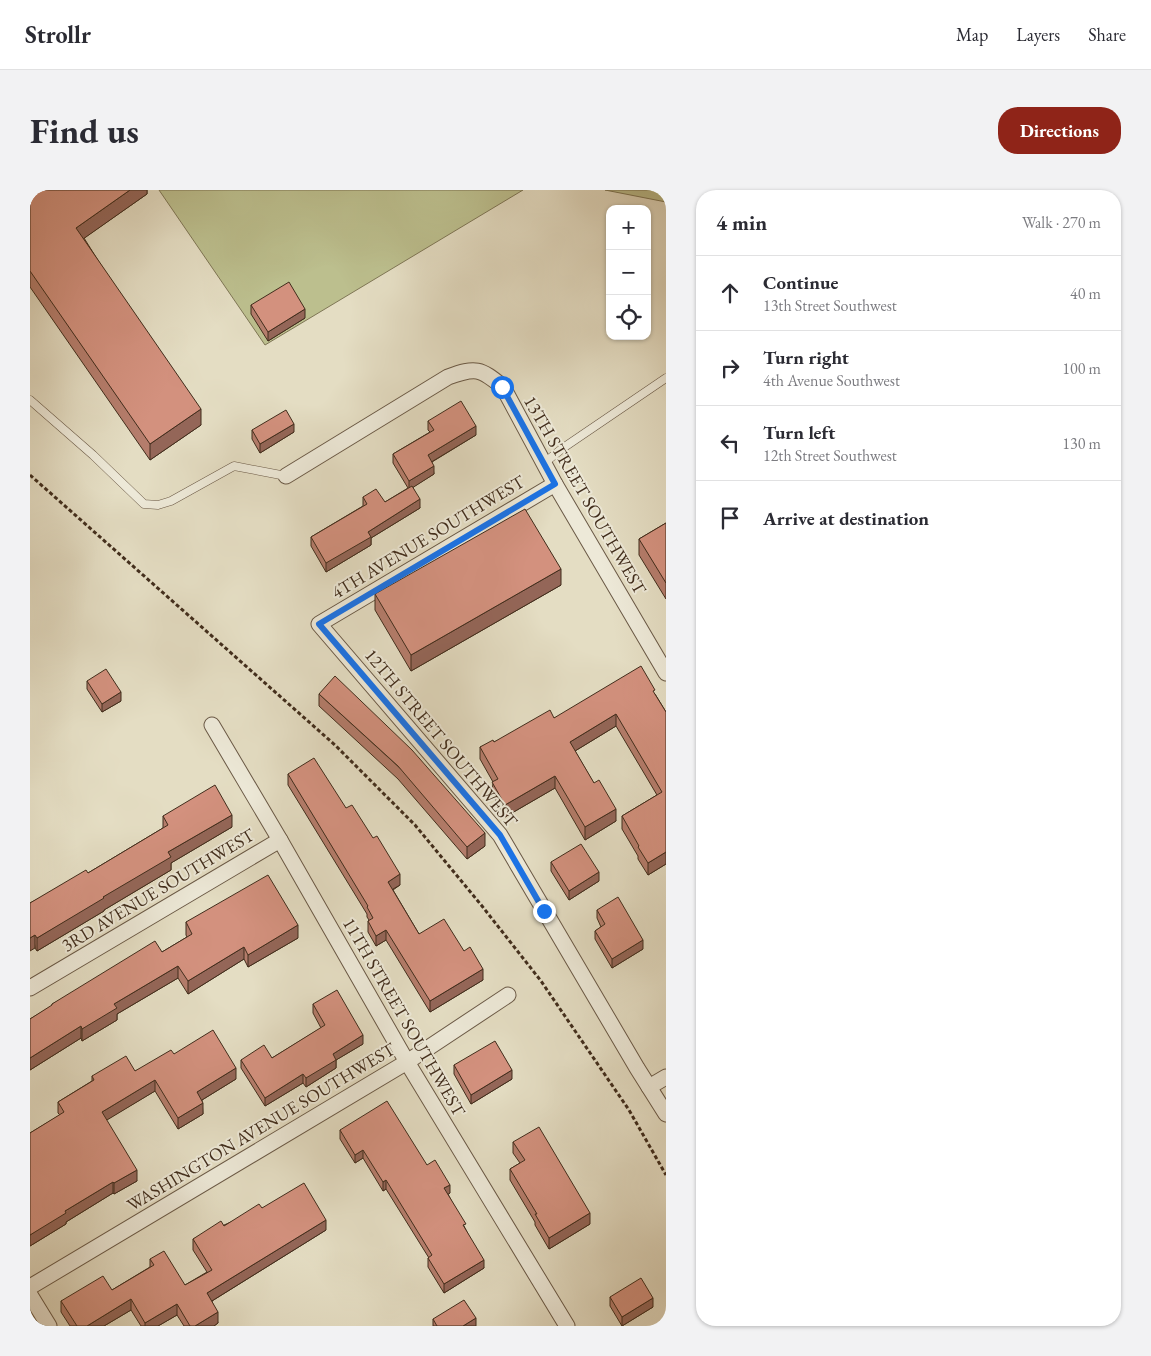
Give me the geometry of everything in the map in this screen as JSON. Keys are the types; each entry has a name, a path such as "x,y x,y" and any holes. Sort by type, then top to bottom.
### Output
{"street":[{"name":"13TH STREET SOUTHWEST","path":"286,476 448,377 466,370 478,370 490,376 502,387 555,484 666,673"},
{"name":"4TH AVENUE SOUTHWEST","path":"319,624 555,484"},
{"name":"12TH STREET SOUTHWEST","path":"319,624 500,835 666,1114"},
{"name":"11TH STREET SOUTHWEST","path":"212,725 407,1062 567,1326"},
{"name":"3RD AVENUE SOUTHWEST","path":"30,988 280,840"},
{"name":"WASHINGTON AVENUE SOUTHWEST","path":"30,1287 407,1062 508,995"},
{"path":"649,1087 666,1077"},
{"path":"30,1295 49,1326"}],"lane":[{"path":"544,463 562,448 666,378"},
{"path":"30,400 93,455 144,504 158,505 171,501 234,466 286,476"}],"path":[{"path":"30,475 335,745 416,826 542,981 629,1110 666,1175"}],"green space":[{"path":"159,190 523,190 265,345"},
{"path":"605,190 666,190 666,202"}],"building":[{"path":"30,190 130,190 76,228 201,409 150,444 30,271"},
{"path":"289,282 305,309 268,332 251,305"},
{"path":"461,401 476,426 428,455 434,466 409,481 393,454 434,430 428,421"},
{"path":"286,410 294,424 260,444 252,430"},
{"path":"412,486 420,499 368,532 371,537 326,563 311,537 367,504 363,497 376,489 385,502"},
{"path":"525,509 561,569 411,655 375,594"},
{"path":"666,523 666,583 639,539"},
{"path":"641,666 666,712 666,852 648,863 622,816 662,792 616,714 570,742 594,783 599,780 616,809 585,827 555,776 505,805 492,782 498,779 480,747 493,740 494,742 550,710 554,718"},
{"path":"106,669 121,692 102,704 87,681"},
{"path":"335,676 412,750 485,833 467,847 398,766 319,694"},
{"path":"314,758 346,808 352,805 373,838 377,836 400,874 388,882 419,934 444,919 464,951 470,947 483,969 430,1001 386,930 376,936 368,921 373,918 368,906 288,774"},
{"path":"215,785 232,815 168,852 171,857 104,898 37,938 35,935 30,938 30,903 86,870 88,873 168,825 163,816"},
{"path":"581,844 599,872 569,891 551,862"},
{"path":"268,875 298,925 248,955 244,947 188,981 178,966 114,1004 117,1008 82,1029 81,1026 30,1058 30,1019 155,941 162,952 192,934 186,922"},
{"path":"618,897 643,940 612,959 595,931 605,924 597,910"},
{"path":"337,990 363,1035 333,1054 336,1060 306,1078 303,1074 265,1098 241,1060 264,1045 272,1058 325,1025 313,1004"},
{"path":"213,1030 236,1068 197,1092 203,1103 178,1118 155,1080 102,1112 137,1170 65,1211 66,1213 30,1235 30,1133 64,1112 58,1102 94,1080 92,1076 126,1056 135,1071 171,1050 174,1054"},
{"path":"495,1041 512,1070 471,1095 454,1065"},
{"path":"387,1101 427,1165 435,1160 450,1185 444,1188 466,1224 463,1225 484,1260 444,1284 428,1258 432,1255 386,1180 383,1182 363,1150 355,1155 340,1130"},
{"path":"539,1127 590,1213 549,1238 510,1169 525,1160 513,1142"},
{"path":"304,1183 326,1220 207,1293 218,1312 195,1326 190,1326 177,1304 145,1323 131,1299 87,1326 77,1326 61,1301 103,1276 112,1290 154,1265 150,1259 164,1251 185,1285 212,1270 193,1239 221,1221 224,1226 259,1204 262,1208"},
{"path":"641,1278 653,1298 622,1317 610,1297"},
{"path":"464,1300 476,1318 463,1326 437,1326 433,1319"}],"route":[{"path":"502,387 555,484 319,624 500,835 544,911"}]}
